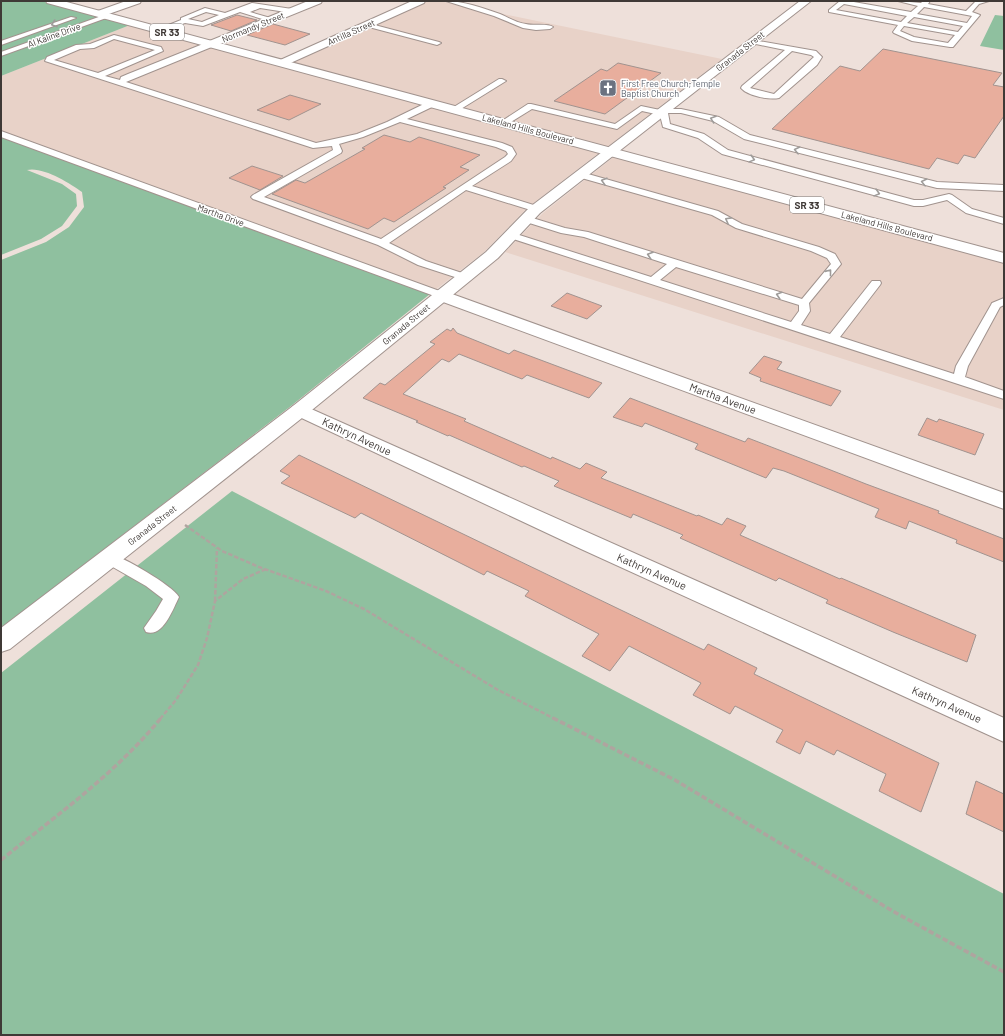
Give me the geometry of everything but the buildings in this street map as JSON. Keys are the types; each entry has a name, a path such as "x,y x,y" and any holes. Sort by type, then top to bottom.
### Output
{"street":[{"name":"Lakeland Hills Boulevard","path":"51,1 1004,258"},
{"path":"99,14 136,1"},
{"name":"Normandy Street","path":"211,44 317,1"},
{"name":"Antilla Street","path":"282,63 420,1"},
{"name":"Granada Street","path":"1,642 300,410 492,255 532,214 581,174 806,1"},
{"name":"Martha Avenue","path":"441,295 1004,501"},
{"name":"Kathryn Avenue","path":"300,410 589,543 1004,730"}],"lane":[{"path":"239,1 292,12"},
{"path":"449,1 496,15 523,26 536,28 550,27"},
{"path":"901,1 925,3 977,15 950,45 912,39 896,32 902,24 925,3"},
{"path":"968,13 973,3 986,1"},
{"path":"960,34 831,11 844,2 968,25"},
{"path":"159,30 185,21 203,24 256,5"},
{"path":"256,5 242,12 272,20"},
{"path":"185,21 183,19 205,10 225,15"},
{"name":"Al Kaline Drive","path":"1,43 99,14"},
{"name":"Al Kaline Drive","path":"1,54 99,14"},
{"path":"171,33 196,24"},
{"path":"367,25 437,42"},
{"path":"98,76 159,51 158,49 114,37 91,46 79,47 50,59 49,61 316,146 335,144 431,104"},
{"path":"752,42 813,53 818,57 814,63 776,96 749,92 745,88 790,49"},
{"path":"122,83 124,79 211,44"},
{"path":"453,110 502,81"},
{"path":"503,123 531,106 636,132"},
{"path":"617,127 642,108 662,112 681,111 716,120 747,137 936,185 951,187 1004,188"},
{"path":"662,112 666,125 701,136 718,144 725,152 914,203 924,203 949,197 969,211 1004,221"},
{"path":"382,243 508,159 512,154 509,150 499,145 399,118"},
{"name":"Martha Drive","path":"1,134 441,295"},
{"path":"733,138 747,137"},
{"path":"335,144 338,151 256,197 382,243 422,263 464,277"},
{"path":"581,174 715,213 739,226 815,249 831,256 836,264 804,303 805,311 794,326"},
{"path":"465,187 532,214 564,231 585,234 804,303"},
{"path":"949,197 951,187"},
{"path":"510,235 958,378 1004,395"},
{"path":"653,280 674,263"},
{"path":"833,338 876,283"},
{"path":"958,378 962,366 996,305 1004,301"},
{"path":"109,558 151,582 171,597 162,615 152,628"}],"path":[{"path":"184,524 222,551 326,591 364,609 498,690 675,780 896,913 1004,972"},
{"path":"1,860 114,766 146,735 172,704 195,672 208,637 215,600 217,547"},
{"path":"215,600 243,579 266,569"}],"shaded area":[{"path":"427,1 440,1 722,59 607,147 292,63"},
{"path":"130,25 600,152 527,208 484,252 430,294 1,137 1,76"},
{"path":"615,156 1004,262 1004,410 505,252 543,213"}],"green space":[{"path":"1,1 41,1 130,25 1,76"},
{"path":"995,15 1004,16 1004,50 980,46"},
{"path":"1,137 430,294 291,406 1,628 1,260 46,242 69,227 84,207 82,192 77,188 56,176 40,170 27,170 62,184 76,194 77,206 62,226 41,239 1,255"},
{"path":"232,491 1004,894 1004,1035 1,1035 1,673"}],"place":[{"name":"First Free Church;Temple Baptist Church","path":"608,88"}]}
